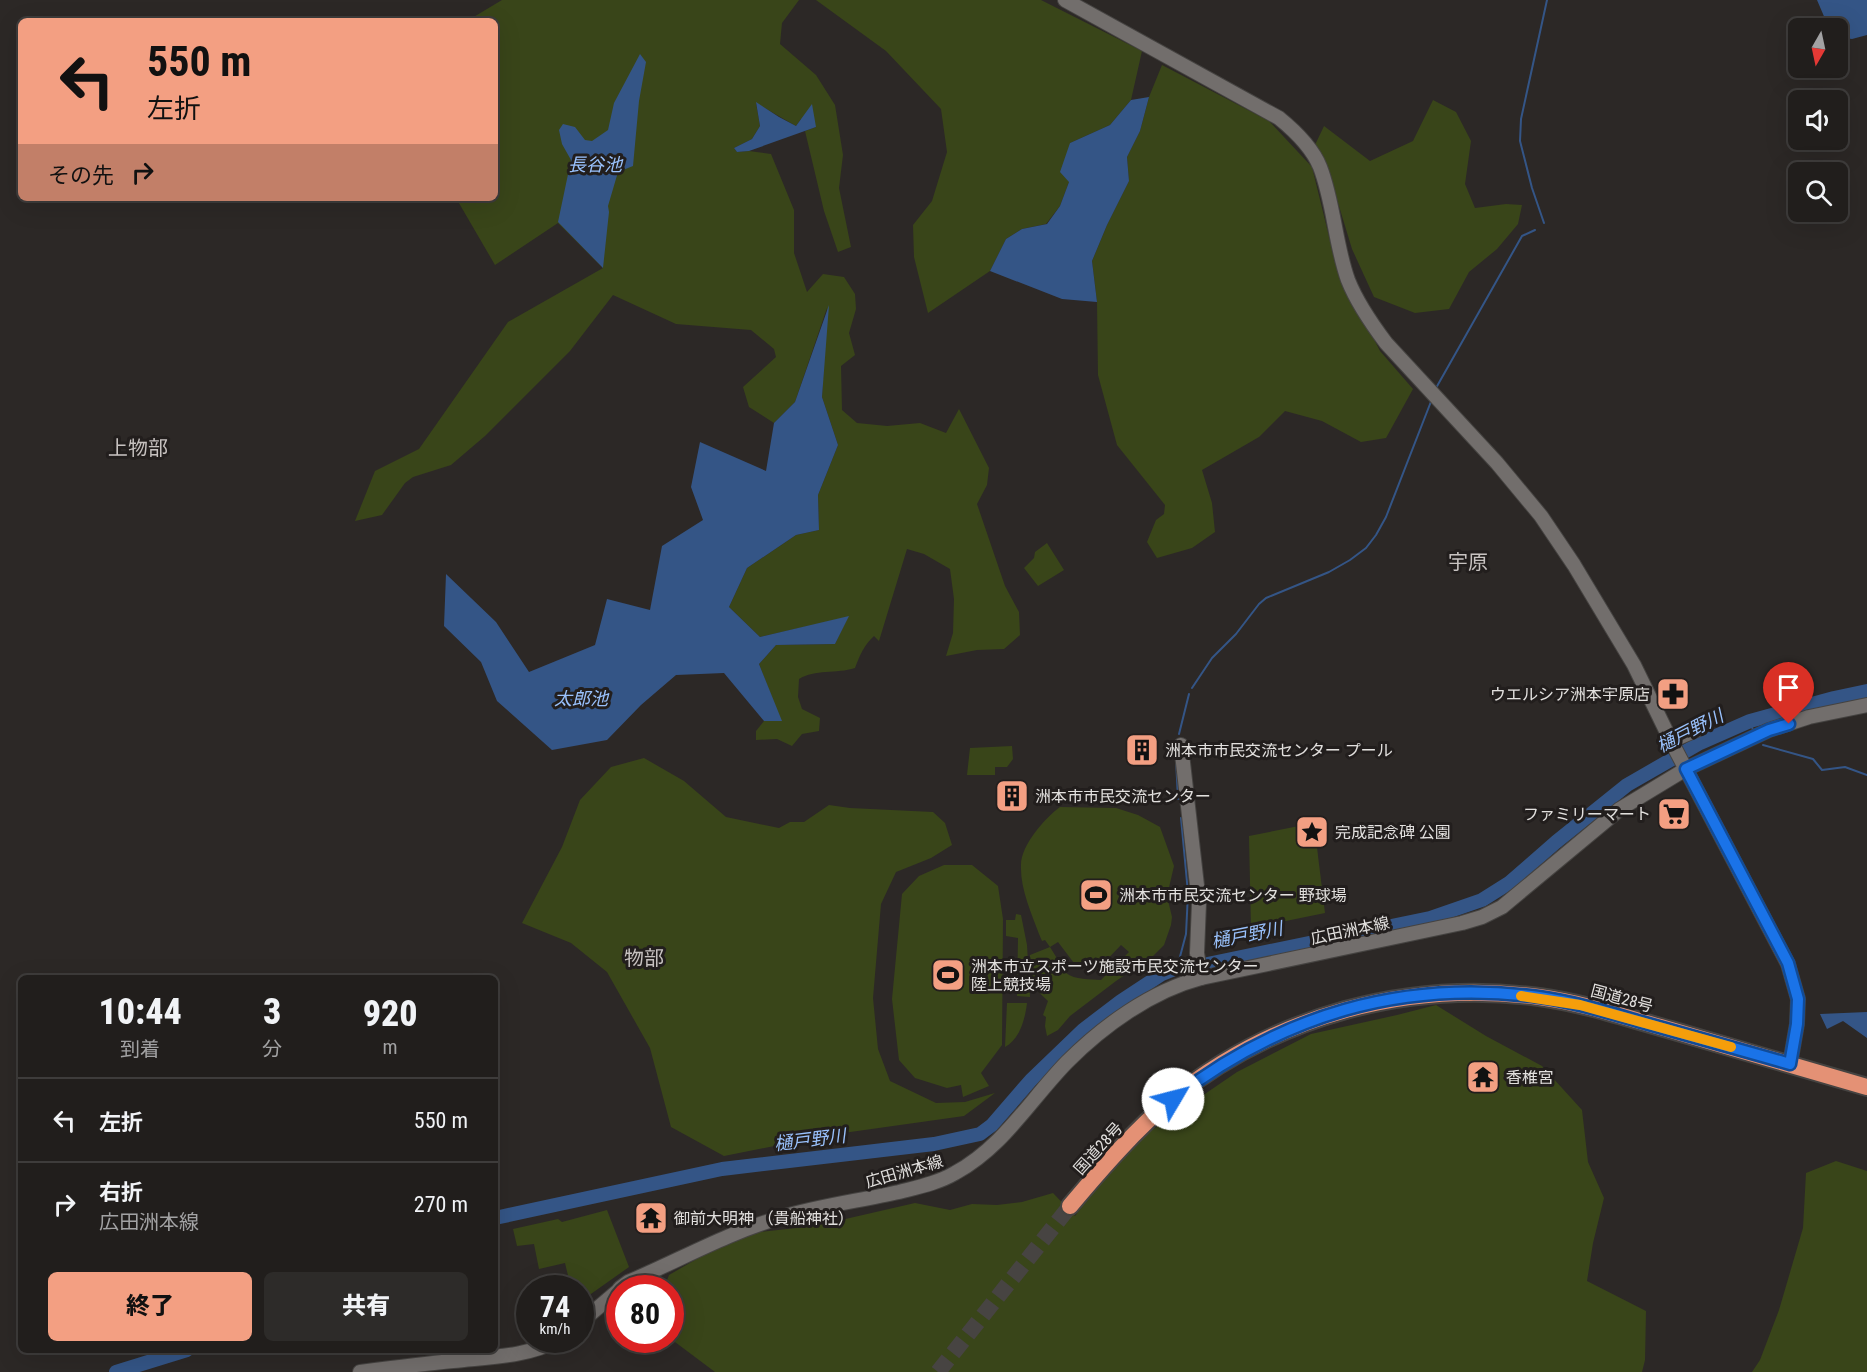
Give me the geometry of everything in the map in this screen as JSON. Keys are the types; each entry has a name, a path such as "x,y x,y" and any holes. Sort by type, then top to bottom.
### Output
{"highway":[{"name":"国道28号","path":"1070,1206 1106,1164 1146,1123 1203,1075 1272,1036 1307,1021 1380,1001 1459,993 1540,997 1613,1014 1867,1087"}],"main road":[{"path":"1065,0 1279,118 1295,131 1308,147 1320,167 1348,279 1370,322 1386,343 1497,463 1541,516 1574,565 1634,666 1788,963 1798,999 1797,1024 1790,1064"},
{"name":"広田洲本線","path":"643,1275 709,1245 780,1217 913,1189 956,1173 992,1147 1067,1062 1106,1029 1163,992 1200,976 1453,925 1482,917 1515,897 1620,809 1684,765 1769,730 1809,717 1867,705"},
{"path":"1671,741 1701,728"},
{"path":"1181,744 1199,903 1197,956 1200,976"},
{"name":"広田洲本線","path":"594,1311 606,1301"},
{"path":"360,1372 520,1353"}],"green space":[{"path":"502,0 799,0 782,23 780,44 816,75 835,105 843,155 839,188 851,247 838,252 824,211 805,131 816,127 801,119 796,126 756,103 760,126 752,139 734,148 737,152 771,154 794,210 794,253 807,292 823,274 844,277 855,294 856,309 849,333 855,355 841,366 842,410 857,423 887,426 920,423 946,433 959,409 989,468 987,485 977,504 1005,586 1019,612 1020,635 1004,649 977,650 946,656 953,633 954,599 950,569 924,554 907,549 879,641 874,636 871,639 855,668 812,674 799,679 798,697 802,709 820,718 819,731 802,734 792,746 777,739 756,740 756,731 764,721 781,721 759,664 776,645 835,644 848,617 760,637 729,607 747,568 796,535 819,530 818,495 838,445 822,397 827,308 795,402 774,423 749,407 743,387 776,357 774,349 751,330 676,324 613,295 570,351 485,436 451,465 413,477 405,483 382,515 355,521 375,471 419,449 508,322 603,268 558,223 495,265 458,201 498,201 498,18 472,18"},
{"path":"816,0 1041,0 1142,51 1131,100 1110,125 1070,143 1069,182 1060,206 1046,224 1022,229 1006,239 990,271 928,313 914,257 913,225 932,201 947,152 941,109 886,51"},
{"path":"1162,65 1269,121 1312,167 1336,265 1380,351 1413,389 1386,438 1361,442 1322,421 1285,411 1259,437 1202,470 1212,503 1215,532 1192,548 1157,558 1147,542 1156,520 1164,514 1165,505 1117,445 1098,375 1097,302 1092,261 1129,181 1127,157 1140,131 1149,97"},
{"path":"1433,100 1456,112 1471,141 1465,184 1475,208 1506,204 1522,205 1518,224 1497,249 1469,272 1449,309 1415,313 1374,297 1352,249 1332,183 1315,145 1324,126 1370,161 1413,141"},
{"path":"1047,543 1064,570 1038,586 1024,568 1034,558 1035,552"},
{"path":"1012,746 1013,759 1007,767 995,767 995,775 967,775 970,748"},
{"path":"644,758 684,781 726,817 779,828 790,822 804,822 829,805 933,812 945,823 952,845 931,858 896,872 881,904 873,998 878,1049 890,1081 936,1103 965,1102 995,1093 964,1116 829,1135 724,1156 671,1127 650,1048 607,972 571,943 522,923 562,847 580,800 611,767"},
{"name":"洲本市市民交流センター 野球場","path":"1060,807 1116,808 1138,815 1160,827 1174,866 1167,896 1172,917 1171,925 1164,945 1153,956 1070,1016 1058,1030 1047,1036 1046,1017 1043,1015 1048,1001 1030,984 1030,955 1050,947 1045,940 1042,941 1030,909 1022,882 1021,865 1029,841","holes":["1058,942 1077,967 1098,969 1121,945 1129,952 1101,980 1083,979 1066,973 1050,947"]},
{"path":"1314,823 1325,913 1251,928 1249,836"},
{"name":"洲本市立スポーツ施設市民交流センター 陸上競技場","path":"944,865 972,865 998,886 1003,919 1002,1045 981,1073 989,1086 963,1097 961,1085 947,1088 915,1078 899,1060 892,999 902,894 919,876"},
{"path":"1016,914 1021,915 1027,945 1030,997 1017,996 1018,938 1006,936 1006,920 1015,920"},
{"path":"1007,1003 1027,1003 1018,1034 1005,1047"},
{"path":"1436,1005 1486,1036 1542,1066 1582,1110 1588,1162 1604,1198 1587,1281 1646,1311 1645,1360 1642,1372 715,1372 684,1349 684,1275 669,1275 740,1234 815,1226 915,1203 950,1210 972,1204 997,1205 1022,1202 1053,1193 1075,1216 1105,1177 1139,1139 1237,1072 1311,1034"},
{"path":"1836,1161 1867,1171 1867,1372 1752,1372 1760,1360 1779,1310 1803,1228 1806,1173"},
{"path":"607,1210 629,1267 618,1275 606,1275 606,1283 594,1292 594,1275 568,1275 565,1263 539,1269 534,1244 517,1246 513,1229 558,1219 562,1222"}],"water":[{"path":"1817,0 1867,0 1867,35 1848,38 1848,18 1825,18"},
{"name":"長谷池","path":"640,54 646,62 639,101 633,166 618,172 608,206 603,268 558,222 571,160 562,144 559,130 563,124 575,127 585,140 592,141 608,130 614,103"},
{"path":"1149,97 1140,131 1127,157 1129,181 1092,261 1097,302 1062,299 990,271 1006,239 1022,229 1047,224 1060,206 1069,182 1060,172 1070,143 1110,125 1131,100"},
{"path":"756,102 796,126 812,104 816,127 749,151 737,152 734,148 752,139 760,126"},
{"name":"太郎池","path":"829,305 822,397 838,445 818,495 819,530 796,535 747,568 729,607 760,637 849,616 835,644 776,645 759,664 782,721 764,721 724,673 676,675 641,705 607,740 552,750 497,701 481,662 444,626 446,574 496,622 529,672 595,645 607,599 650,610 662,546 703,520 691,487 700,442 766,471 774,423 795,402"},
{"path":"1867,1012 1867,1038 1843,1021 1827,1029 1820,1014"}],"waterway":[{"path":"1544,223 1520,141 1521,119 1547,0"},
{"path":"1436,388 1522,236 1535,230"},
{"path":"1192,688 1212,658 1266,598 1329,572 1366,548 1386,517 1432,399"},
{"name":"樋戸野川","path":"498,1217 722,1169 934,1144 980,1134 992,1125 1031,1080 1083,1030 1162,974 1177,968 1193,967 1430,918 1482,900 1509,883 1627,785 1700,743 1750,721 1867,691"},
{"path":"1179,734 1189,694"},
{"path":"1750,721 1753,730"},
{"path":"1763,745 1813,759 1822,770 1845,767 1867,775"},
{"path":"1176,759 1178,799"},
{"path":"1177,968 1186,934 1188,893 1181,818"},
{"name":"樋戸野川","path":"116,1372 177,1353"}],"tunnel":[{"path":"938,1372 1070,1206"}],"slow traffic":[{"path":"1521,996 1540,997 1580,1005 1731,1047"}],"place":[{"name":"ウエルシア洲本宇原店","path":"1673,694"},
{"name":"洲本市市民交流センター プール","path":"1142,750"},
{"name":"洲本市市民交流センター","path":"1012,796"},
{"name":"ファミリーマート","path":"1674,814"},
{"name":"完成記念碑 公園","path":"1312,832"},
{"name":"洲本市市民交流センター 野球場","path":"1096,895"},
{"name":"洲本市立スポーツ施設市民交流センター 陸上競技場","path":"948,975"},
{"name":"香椎宮","path":"1483,1077"},
{"name":"御前大明神 （貴船神社）","path":"651,1218"}],"district":[{"name":"上物部","path":"138,448"},
{"name":"宇原","path":"1468,562"},
{"name":"物部","path":"644,958"}],"route":[{"path":"1173,1099 1203,1075 1239,1053 1307,1021 1341,1010 1419,995 1498,993 1540,997 1580,1005 1790,1064 1797,1024 1798,999 1788,963 1686,769 1769,730 1789,724"}]}
